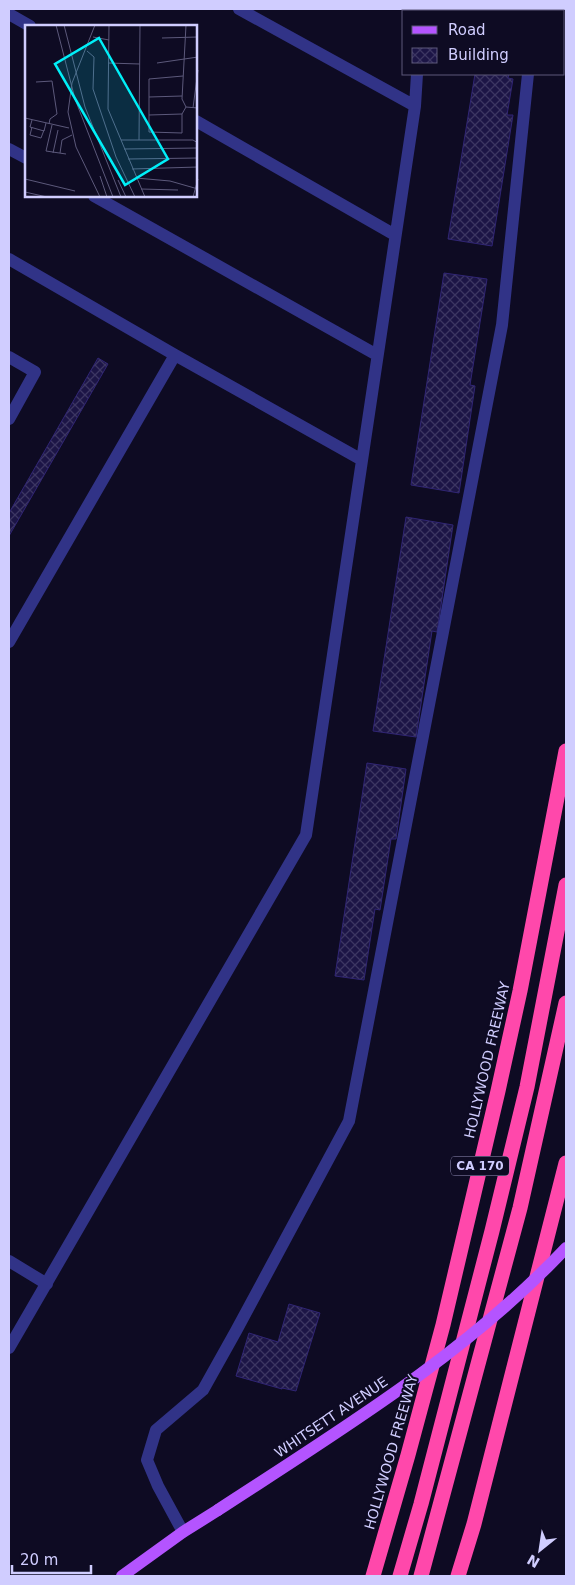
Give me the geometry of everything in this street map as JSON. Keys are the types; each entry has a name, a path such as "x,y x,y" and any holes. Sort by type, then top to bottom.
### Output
{"highway":[{"name":"HOLLYWOOD FREEWAY","path":"372,1576 408,1455 440,1334 498,1091 520,991 566,751"},
{"path":"400,1576 421,1504 527,1088 566,886"},
{"path":"421,1576 520,1208 566,1003"},
{"path":"458,1576 474,1524 566,1163"}],"main road":[{"name":"WHITSETT AVENUE","path":"122,1576 183,1532 362,1416 430,1368 512,1300 566,1248"}],"lane":[{"path":"240,9 415,106"},
{"path":"9,14 28,25"},
{"path":"9,1348 306,835 415,106 417,75"},
{"path":"183,1532 158,1486 147,1460 156,1430 203,1390 349,1121 502,325 528,75"},
{"path":"198,122 395,234"},
{"path":"9,149 25,157"},
{"path":"98,198 377,355"},
{"path":"9,259 362,460"},
{"path":"9,642 175,355"},
{"path":"9,357 35,372 9,419"},
{"path":"9,1261 47,1284"}],"building":[{"path":"475,75 509,75 508,78 513,79 507,115 513,115 492,246 448,239"},
{"path":"444,273 487,279 470,385 475,386 459,493 411,485"},
{"path":"98,358 108,364 9,536 9,513"},
{"path":"406,517 453,525 437,632 432,631 416,737 373,731"},
{"path":"367,763 406,769 396,839 391,839 380,910 375,909 364,980 335,976"},
{"path":"289,1304 320,1313 296,1391 236,1376 249,1333 278,1342"}]}
